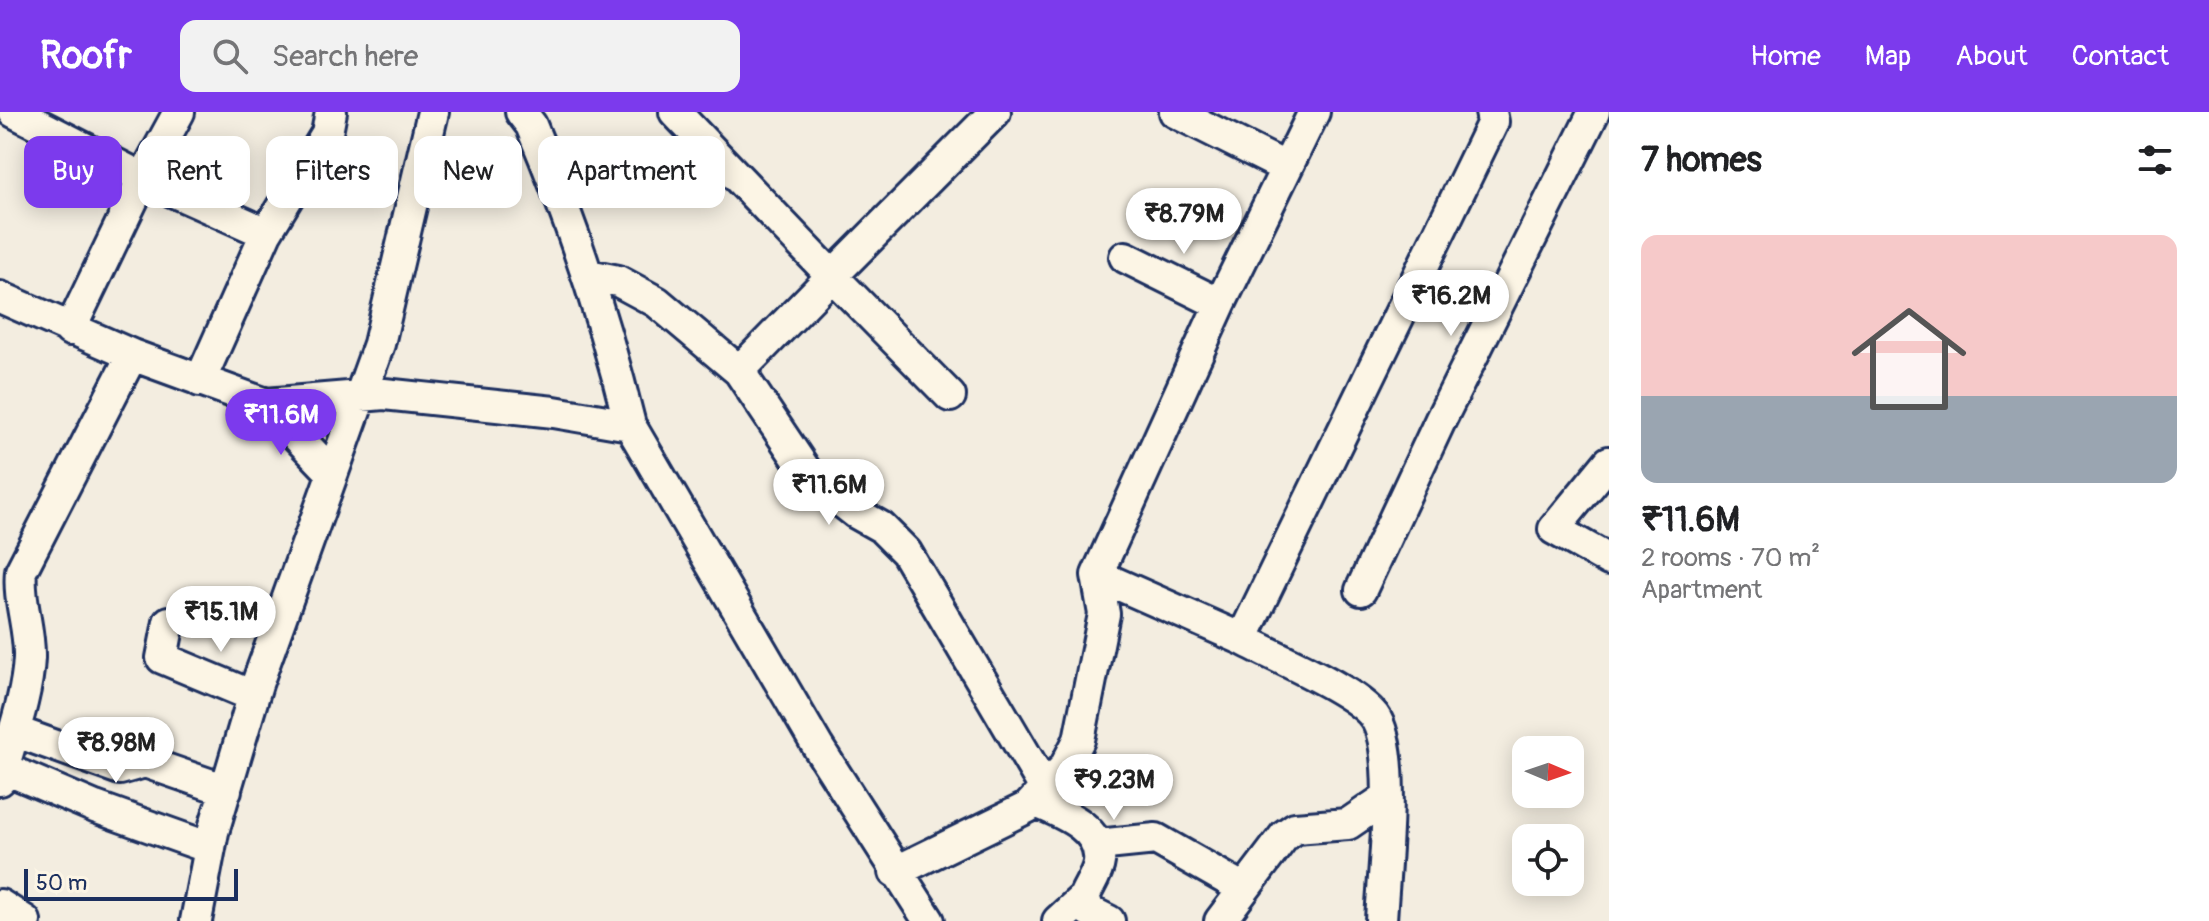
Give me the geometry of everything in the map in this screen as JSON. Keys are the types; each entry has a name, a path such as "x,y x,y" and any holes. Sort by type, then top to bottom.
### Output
{"street":[{"path":"14,112 138,175"},
{"path":"166,136 179,112"},
{"path":"200,381 266,233 327,133 331,112"},
{"path":"196,921 210,848 253,696 379,344 403,252 433,112"},
{"path":"675,112 950,396"},
{"path":"739,371 995,112"},
{"path":"1175,112 1285,167"},
{"path":"895,872 1040,796 1079,740 1104,614 1097,575 1220,304 1314,112"},
{"path":"1242,639 1493,122 1491,112"},
{"path":"1361,590 1440,421 1594,112"},
{"path":"535,116 588,275 630,425 895,872 929,921"},
{"path":"70,330 138,188"},
{"path":"210,208 266,233"},
{"path":"1125,257 1220,304"},
{"path":"588,275 618,281 657,302 739,371 810,477 856,513 881,527 906,552 1040,796 1076,821 1097,845 1099,863 1084,897 1058,921"},
{"path":"0,297 132,355 266,404 384,394 554,412 630,425"},
{"path":"132,355 21,571 19,599 29,658 2,774 210,848"},
{"path":"266,404 332,473"},
{"path":"1609,462 1554,529 1609,560"},
{"path":"1097,575 1242,639 1349,695 1374,715 1386,744 1381,921"},
{"path":"169,622 162,658 253,696"},
{"path":"14,731 120,769 145,762 226,790"},
{"path":"1220,921 1285,835 1295,828 1348,824 1386,798"},
{"path":"1097,845 1156,839 1244,889"},
{"path":"1084,897 1089,911 1109,921"},
{"path":"0,905 25,921"}]}
